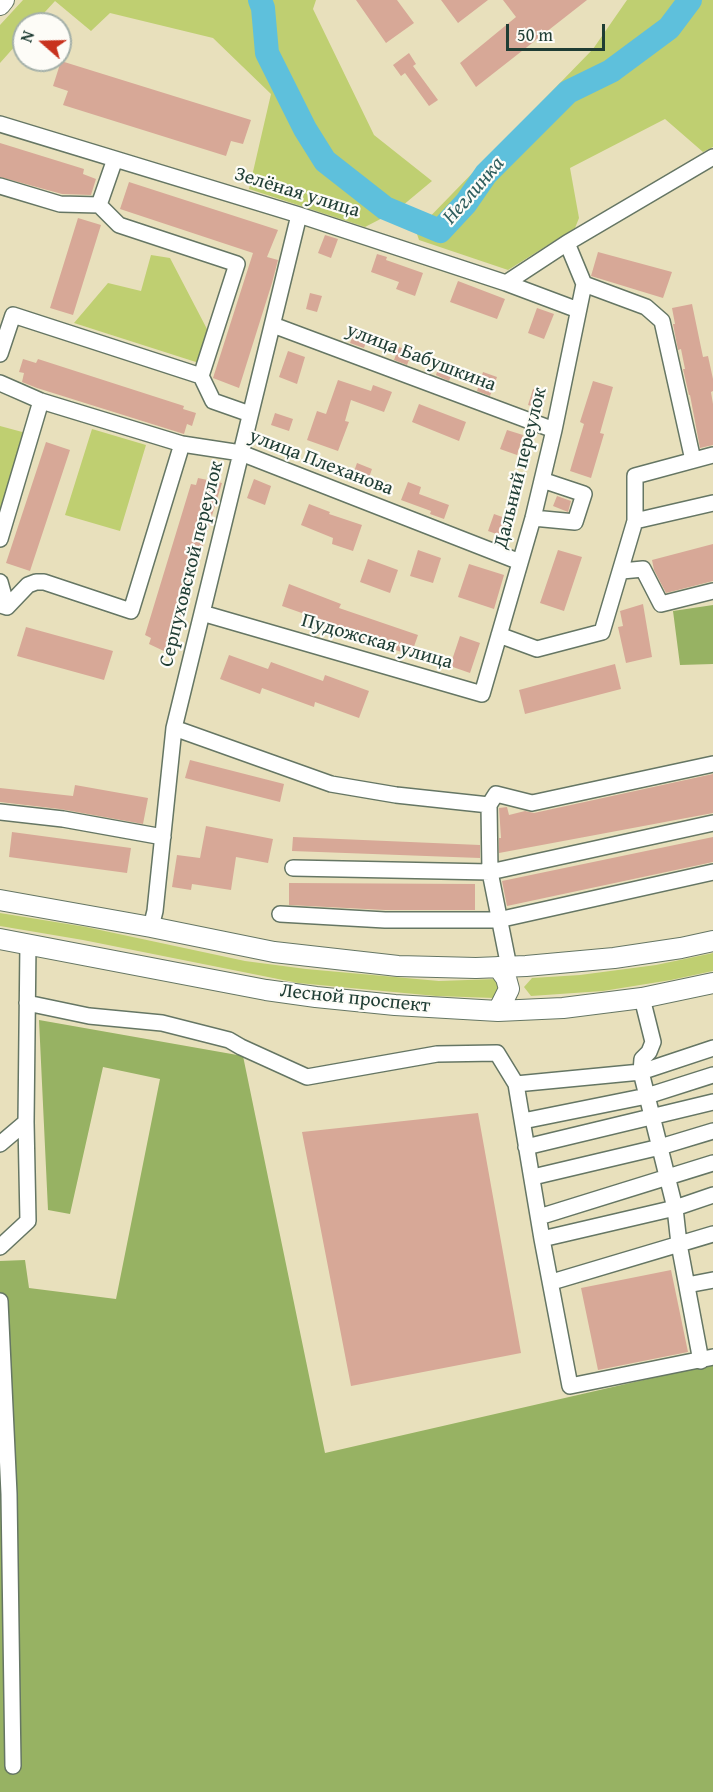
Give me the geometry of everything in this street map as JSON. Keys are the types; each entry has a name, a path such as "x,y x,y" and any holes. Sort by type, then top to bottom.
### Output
{"main road":[{"name":"Лесной проспект","path":"0,900 273,952 398,966 511,967 614,958 713,941"},
{"name":"Лесной проспект","path":"0,939 208,980 316,998 395,1005 498,1011 564,1008 642,998 713,983"},
{"path":"498,1011 509,989 506,978 511,967 521,978 518,990 522,1001 532,1009"}],"street":[{"name":"Зелёная улица","path":"0,124 299,215 506,283 578,310"},
{"path":"506,283 567,243 713,157"},
{"path":"99,205 115,159"},
{"path":"0,186 60,204 99,205 119,225 237,264 201,376 213,401 250,414"},
{"name":"Серпуховской переулок","path":"151,927 155,911 174,728 299,215"},
{"path":"567,243 584,284 646,307 662,321 693,460"},
{"name":"Дальний переулок","path":"499,635 533,518 584,284"},
{"path":"0,354 13,315 201,376"},
{"name":"улица Бабушкина","path":"273,325 554,430"},
{"name":"улица Плеханова","path":"0,383 41,401 182,444 241,453 520,562"},
{"path":"0,539 41,401"},
{"path":"3,606 28,585 44,582 131,610 182,444"},
{"path":"499,635 537,649 602,632 635,521 635,476 713,455"},
{"path":"533,518 575,522 584,494 542,480"},
{"path":"635,521 713,503"},
{"path":"622,571 643,569 661,604 713,591"},
{"path":"0,582 3,606"},
{"name":"Пудожская улица","path":"202,613 486,695 499,635"},
{"path":"174,728 331,784 396,795 489,805"},
{"path":"511,967 498,920 490,872 489,805 496,794 532,803 713,764"},
{"path":"0,812 63,819 163,837"},
{"path":"293,868 490,872 713,823"},
{"path":"280,915 385,920 498,920 713,872"},
{"path":"0,1246 28,1221 26,1122 28,943"},
{"path":"27,1003 89,1016 162,1023 229,1040 307,1077 437,1054 496,1053 516,1084 570,1386 707,1359 687,1285 675,1208 641,1072 642,1059 649,1052 653,1042 642,998"},
{"path":"516,1084 641,1072 713,1048"},
{"path":"523,1120 647,1096 713,1075"},
{"path":"526,1147 713,1102"},
{"path":"0,1144 26,1122"},
{"path":"533,1177 660,1147 713,1131"},
{"path":"539,1217 713,1163"},
{"path":"542,1239 675,1208 713,1195"},
{"path":"552,1282 713,1234"},
{"path":"687,1285 713,1280"},
{"path":"0,1301 9,1494 13,1766"}],"green space":[{"path":"23,0 316,0 313,9 374,135 432,181 396,211 365,227 249,189 271,94 213,38 110,13 91,31 72,15 72,12 68,12 55,1 45,12 12,12 12,50 0,63 0,25"},
{"path":"627,0 713,0 713,147 703,152 665,119 570,168 579,218 575,228 508,270 419,240 416,231 593,49"},
{"path":"151,255 170,258 208,331 199,363 74,323 108,283 141,291"},
{"path":"0,426 26,433 0,511"},
{"path":"92,429 146,445 120,531 65,515"},
{"path":"713,605 713,664 680,665 673,611"},
{"path":"0,913 86,927 245,961 439,981 496,979 501,983 495,998 436,996 298,983 83,940 0,926"},
{"path":"713,953 713,971 671,980 603,991 531,996 524,987 532,978 580,975 656,965"},
{"path":"39,1020 243,1056 325,1453 713,1364 713,1792 0,1792 0,1261 25,1260 29,1288 116,1299 160,1079 103,1067 70,1214 48,1210"}],"building":[{"path":"356,0 397,0 414,23 386,43"},
{"path":"441,0 488,0 458,23"},
{"path":"503,0 587,0 476,87 460,63 516,17"},
{"path":"409,53 416,64 413,66 438,100 429,106 405,73 401,76 393,65"},
{"path":"72,64 251,120 243,144 231,141 226,156 63,105 68,91 53,86 57,72 72,72"},
{"path":"0,143 84,169 83,174 96,179 91,195 62,194 0,177"},
{"path":"129,182 278,230 267,257 278,260 239,388 213,378 253,253 120,209"},
{"path":"78,218 101,225 73,315 50,308"},
{"path":"325,235 338,239 331,258 318,253"},
{"path":"598,252 672,272 663,298 591,276"},
{"path":"377,254 387,257 386,260 423,273 415,296 396,289 399,282 371,272"},
{"path":"458,281 505,299 497,319 450,302"},
{"path":"310,293 322,296 317,312 306,309"},
{"path":"692,304 703,357 708,356 713,379 713,391 711,392 713,445 700,448 683,369 685,369 681,349 678,350 672,308"},
{"path":"537,308 554,314 544,339 528,333"},
{"path":"356,328 369,333 364,348 350,343"},
{"path":"399,347 412,352 407,365 394,360"},
{"path":"288,351 305,357 297,384 279,377"},
{"path":"23,359 36,363 38,359 184,406 183,409 196,413 192,426 187,424 184,434 37,388 22,382 24,373 19,372"},
{"path":"440,363 454,368 449,381 436,375"},
{"path":"483,372 497,377 490,396 477,391"},
{"path":"338,380 371,391 373,385 392,392 384,412 351,400 345,421 349,422 338,451 307,440 317,411 326,414"},
{"path":"593,381 613,387 600,433 604,434 591,478 570,471 584,424 580,422"},
{"path":"533,389 547,393 542,409 528,405"},
{"path":"419,404 466,422 459,441 412,422"},
{"path":"275,413 293,419 289,431 271,425"},
{"path":"507,430 523,435 517,455 500,449"},
{"path":"46,442 70,450 30,571 6,563"},
{"path":"357,463 372,469 366,486 351,480"},
{"path":"198,478 222,483 174,640 170,639 166,652 149,644 151,638 145,635 191,484 196,485"},
{"path":"254,479 271,486 265,505 247,498"},
{"path":"408,482 421,487 419,494 449,505 444,519 430,514 431,511 401,500"},
{"path":"557,496 571,501 568,512 553,506"},
{"path":"309,504 330,512 329,514 362,525 353,551 332,544 333,538 301,525"},
{"path":"494,514 508,519 502,536 488,531"},
{"path":"713,544 713,581 666,593 654,570 652,560"},
{"path":"418,550 441,558 433,583 410,576"},
{"path":"558,550 582,557 564,611 540,603"},
{"path":"368,559 398,570 390,593 360,582"},
{"path":"469,564 504,575 494,609 458,597"},
{"path":"289,584 341,604 339,608 418,635 411,655 348,635 315,622 316,618 282,606"},
{"path":"643,604 652,657 626,663 618,627 623,626 620,611"},
{"path":"26,627 113,651 104,680 17,656"},
{"path":"460,636 480,643 470,673 450,666"},
{"path":"229,655 268,669 271,662 323,681 325,675 369,691 359,718 315,702 314,707 262,688 260,694 220,679"},
{"path":"615,664 621,689 525,714 519,690"},
{"path":"190,760 284,784 280,802 185,778"},
{"path":"713,774 713,813 499,853 499,838 501,838 499,808 507,807 509,815 525,811 534,813"},
{"path":"75,785 148,798 143,824 60,809 0,802 0,788 73,796"},
{"path":"206,826 273,839 268,863 236,857 231,890 192,884 191,890 172,887 177,855 200,858"},
{"path":"12,832 131,848 127,873 9,857"},
{"path":"293,837 480,845 480,858 292,851"},
{"path":"713,837 713,862 507,906 502,881"},
{"path":"289,883 475,884 475,910 385,910 289,905"},
{"path":"478,1113 521,1353 351,1386 302,1132"},
{"path":"671,1270 688,1352 598,1370 581,1288"}],"waterway":[{"name":"Неглинка","path":"260,0 263,8 267,53 305,129 325,161 385,208 440,231 466,203 486,174 568,92 611,71 669,28 690,0"}]}
